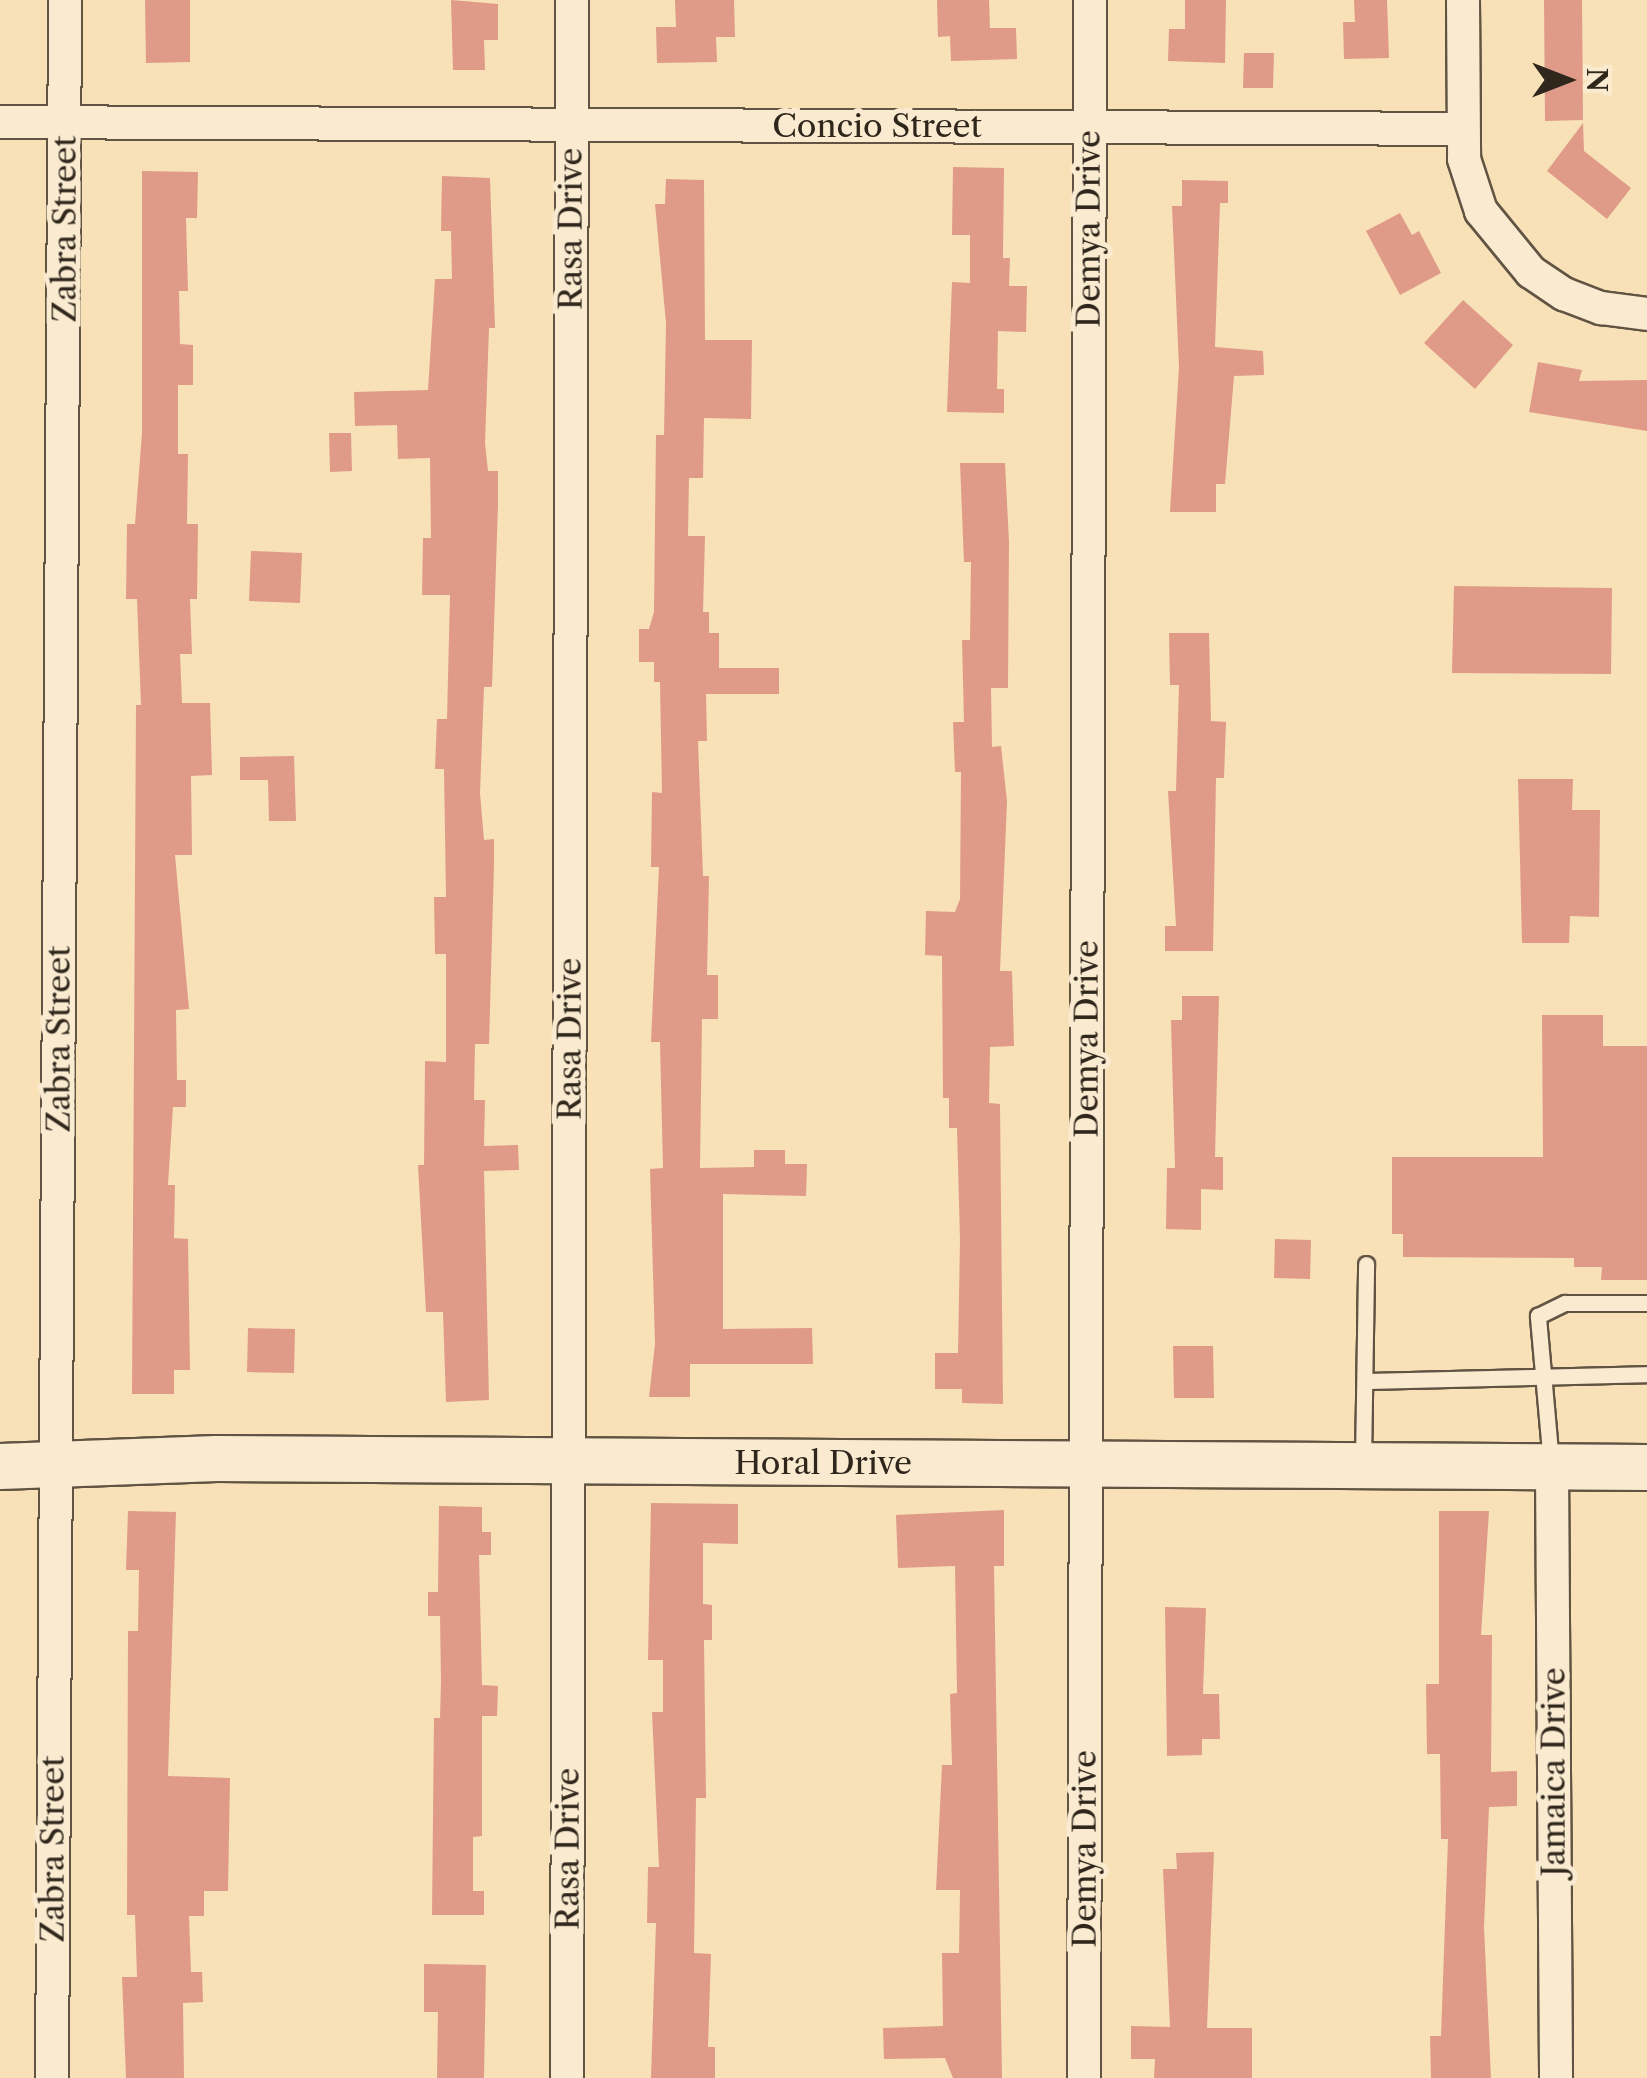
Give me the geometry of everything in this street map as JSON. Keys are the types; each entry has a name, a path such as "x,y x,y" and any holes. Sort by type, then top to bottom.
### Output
{"street":[{"name":"Zabra Street","path":"52,2078 65,0"},
{"name":"Rasa Drive","path":"567,2078 572,0"},
{"name":"Demya Drive","path":"1084,2078 1090,0"},
{"path":"1463,0 1463,128 1468,182 1482,211 1531,272 1602,308 1647,314"},
{"name":"Concio Street","path":"0,122 1463,128"},
{"name":"Horal Drive","path":"0,1466 56,1462 570,1462 1647,1467"},
{"name":"Jamaica Drive","path":"1552,1466 1556,2078"}],"lane":[{"path":"1363,1466 1366,1264"},
{"path":"1552,1466 1538,1316 1545,1308 1647,1302"},
{"path":"1365,1380 1647,1374"}],"building":[{"path":"145,0 190,0 190,62 146,63"},
{"path":"451,0 498,4 498,40 484,40 485,70 453,70"},
{"path":"675,0 734,0 735,37 716,37 717,62 657,63 656,27 676,27"},
{"path":"937,0 989,0 990,28 1016,28 1017,59 951,61 950,36 938,37"},
{"path":"1185,0 1226,0 1225,63 1168,61 1169,29 1185,29"},
{"path":"1354,0 1387,0 1389,58 1344,59 1343,22 1355,22"},
{"path":"1544,0 1582,0 1583,120 1545,121"},
{"path":"1244,53 1274,53 1273,88 1243,88"},
{"path":"1583,123 1584,151 1631,188 1607,219 1547,171"},
{"path":"953,167 1004,168 1003,258 1010,258 1009,286 1027,286 1026,332 998,331 997,389 1004,389 1004,413 947,412 952,282 970,283 970,235 952,235"},
{"path":"142,171 198,172 197,218 186,218 188,291 179,291 180,344 193,345 193,385 178,385 178,454 188,454 187,524 198,524 197,599 190,599 192,654 180,654 182,703 210,703 212,775 191,776 192,855 175,855 189,1009 176,1010 177,1080 186,1080 186,1107 173,1107 168,1185 175,1185 174,1238 188,1239 190,1370 174,1370 174,1394 132,1394 136,705 141,705 137,599 126,599 127,524 135,524 142,433"},
{"path":"442,176 490,178 495,328 489,328 485,443 488,471 498,471 498,505 492,687 484,687 480,793 484,840 494,839 494,864 489,1044 475,1044 474,1100 485,1100 484,1146 518,1145 519,1170 484,1171 489,1400 446,1402 443,1312 426,1312 418,1165 424,1165 425,1061 446,1062 446,954 435,954 434,897 446,897 444,769 435,769 437,719 447,719 450,595 422,595 423,538 431,538 430,458 398,459 397,425 355,426 354,392 428,390 435,279 452,279 451,231 441,231"},
{"path":"666,179 704,180 705,340 752,340 751,419 704,418 703,478 689,478 688,536 705,536 703,612 709,612 709,633 719,633 719,668 779,668 779,694 706,694 707,741 698,741 703,876 709,876 707,975 718,975 718,1019 702,1019 700,1168 754,1167 754,1150 785,1150 785,1164 807,1164 806,1196 723,1194 723,1329 812,1328 813,1364 690,1364 690,1397 649,1397 655,1344 650,1169 663,1168 660,1042 651,1042 659,867 651,867 652,792 662,793 660,682 654,682 654,662 639,662 639,629 649,629 654,612 656,435 664,435 666,323 655,204 665,204"},
{"path":"1182,180 1228,181 1228,203 1220,203 1215,347 1263,351 1264,375 1234,376 1225,484 1216,484 1216,512 1170,512 1179,367 1172,206 1182,206"},
{"path":"1400,213 1412,235 1419,231 1441,273 1400,295 1366,231"},
{"path":"1463,300 1513,345 1475,389 1424,343"},
{"path":"1538,362 1582,370 1579,381 1647,380 1647,431 1529,412"},
{"path":"329,433 351,433 352,471 330,472"},
{"path":"960,463 1005,463 1009,542 1008,688 991,688 992,747 1001,746 1007,801 1000,971 1012,971 1014,1046 990,1047 989,1103 1000,1104 1003,1404 962,1403 962,1389 935,1389 935,1353 958,1353 957,1128 949,1128 949,1098 943,1098 942,956 925,955 926,911 955,912 960,899 961,772 955,772 953,722 964,722 962,640 970,640 971,562 964,562"},
{"path":"251,551 302,553 300,603 249,601"},
{"path":"1454,586 1612,588 1611,674 1452,673"},
{"path":"1169,633 1209,633 1211,721 1226,722 1224,778 1216,778 1213,951 1165,951 1165,926 1176,926 1168,791 1176,791 1179,685 1170,685"},
{"path":"294,756 296,821 269,821 268,780 240,780 240,757"},
{"path":"1518,779 1573,779 1572,810 1600,810 1599,917 1570,916 1569,943 1522,943"},
{"path":"1182,996 1219,996 1215,1157 1223,1157 1223,1190 1201,1189 1201,1230 1166,1229 1167,1168 1175,1168 1171,1020 1182,1020"},
{"path":"1542,1015 1603,1015 1603,1046 1647,1046 1647,1280 1601,1280 1602,1267 1574,1267 1574,1258 1403,1257 1403,1234 1392,1234 1392,1157 1543,1157"},
{"path":"1275,1239 1311,1240 1310,1279 1274,1278"},
{"path":"248,1328 295,1329 294,1373 247,1372"},
{"path":"1173,1346 1213,1346 1214,1398 1174,1398"},
{"path":"651,1503 738,1504 738,1544 703,1543 703,1604 712,1605 712,1640 704,1640 706,1798 696,1798 694,1953 711,1954 708,2047 715,2047 715,2078 651,2078 656,1923 647,1923 648,1867 659,1867 652,1712 663,1712 663,1660 648,1660"},
{"path":"439,1506 482,1507 482,1532 491,1532 491,1555 479,1555 482,1685 498,1686 497,1716 482,1716 482,1836 473,1837 473,1891 484,1891 484,1915 432,1915 434,1718 440,1718 441,1681 440,1616 428,1616 428,1592 438,1592"},
{"path":"1004,1510 1004,1566 994,1566 1002,2078 953,2078 945,2058 884,2059 883,2028 943,2026 942,1953 959,1953 960,1890 936,1890 942,1765 952,1765 950,1694 957,1693 955,1566 898,1568 896,1515"},
{"path":"128,1511 176,1512 168,1776 230,1778 228,1891 204,1891 204,1916 189,1916 191,1972 202,1972 203,2002 183,2003 184,2078 126,2078 122,1977 137,1977 135,1915 127,1915 128,1631 138,1631 139,1570 126,1570"},
{"path":"1439,1511 1489,1511 1481,1635 1492,1635 1491,1772 1517,1771 1517,1806 1489,1807 1484,1927 1491,2078 1431,2078 1430,2036 1441,2036 1448,1839 1441,1839 1440,1754 1427,1754 1426,1684 1439,1684"},
{"path":"1165,1607 1206,1608 1203,1694 1219,1694 1220,1739 1202,1739 1202,1755 1167,1756"},
{"path":"1214,1852 1207,2028 1252,2028 1252,2078 1154,2078 1155,2059 1131,2059 1131,2026 1170,2027 1163,1869 1177,1869 1176,1853"},
{"path":"424,1964 486,1965 484,2078 437,2078 438,2012 424,2012"}]}
